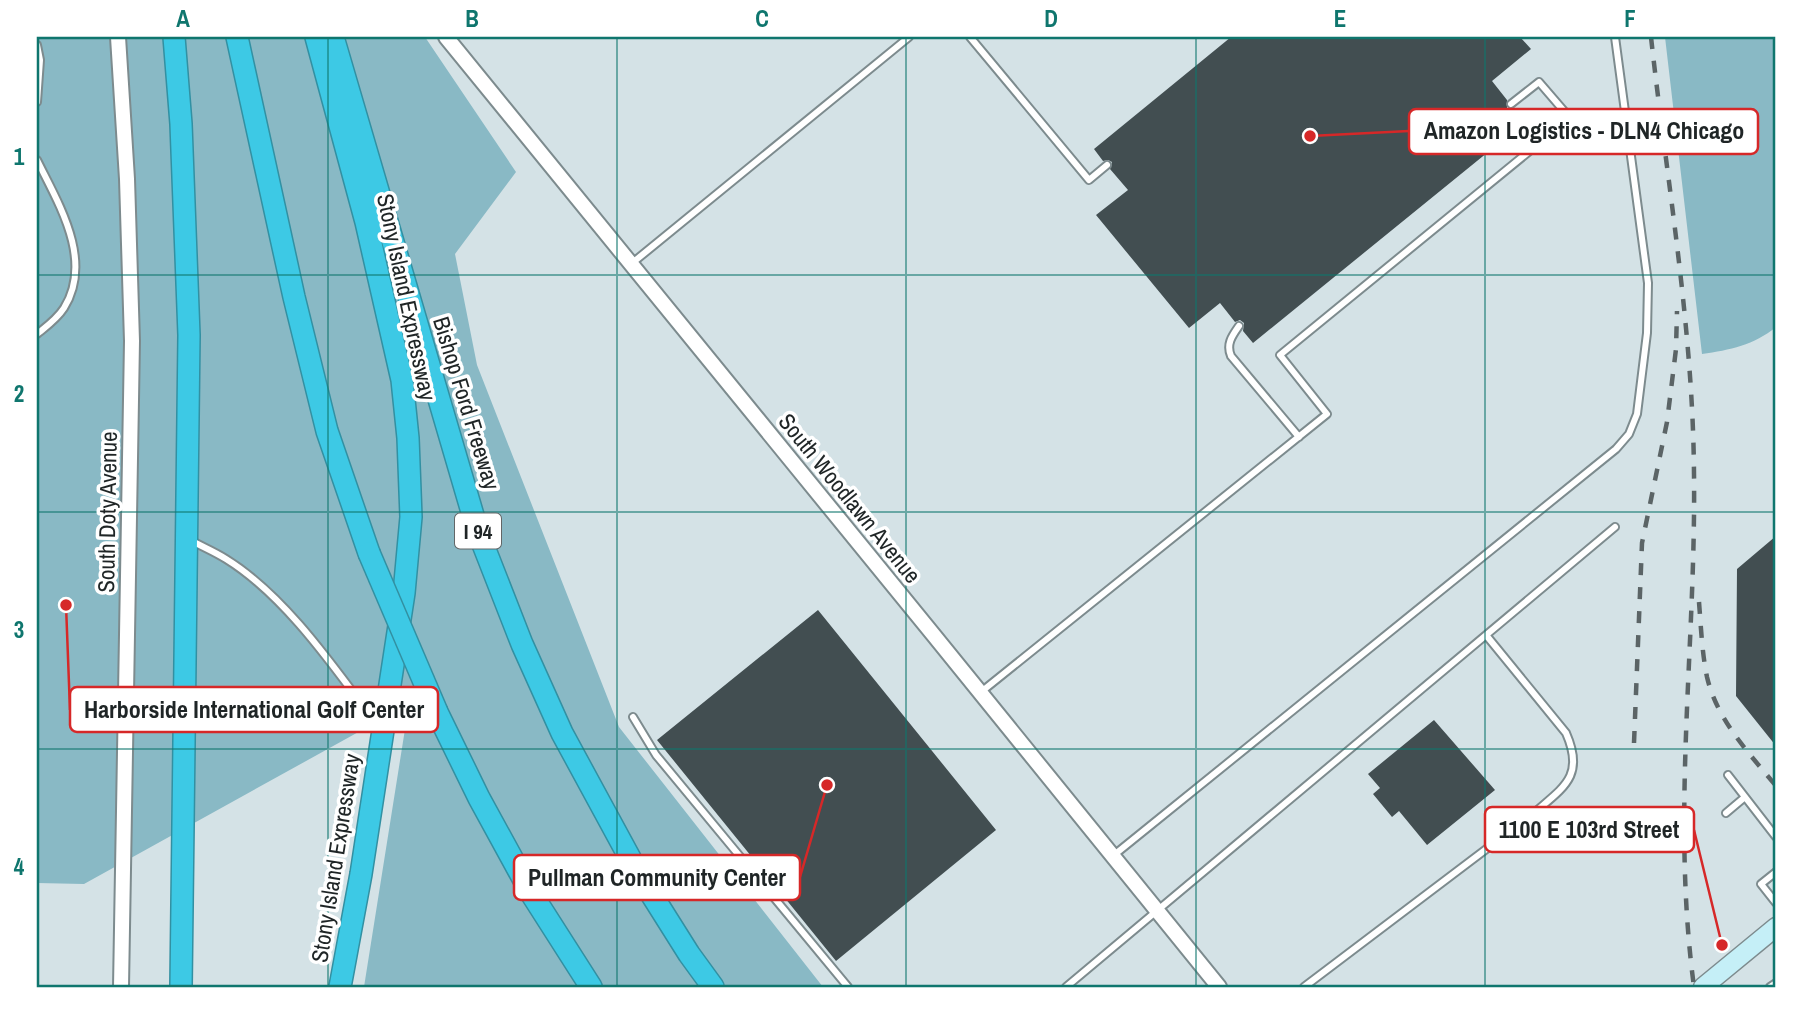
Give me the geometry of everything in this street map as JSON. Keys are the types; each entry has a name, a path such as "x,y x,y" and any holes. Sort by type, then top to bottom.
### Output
{"highway":[{"path":"174,37 181,124 189,335 181,987"},
{"path":"237,37 291,284 327,431 369,553 437,712 479,798 531,893 592,987"},
{"name":"Stony Island Expressway","path":"316,37 366,222 402,380 411,517 404,593 340,987"},
{"name":"Bishop Ford Freeway","path":"333,37 477,529 522,644 562,733 638,873 713,987"}],"main road":[{"path":"1703,987 1776,927"}],"street":[{"name":"South Doty Avenue","path":"118,37 127,179 132,341 121,987"},
{"name":"South Woodlawn Avenue","path":"446,37 1219,987"}],"lane":[{"path":"631,264 909,37"},
{"path":"970,37 1089,180 1107,165"},
{"path":"1114,855 1616,449 1629,434 1637,414 1647,333 1648,283 1615,37"},
{"path":"37,45 40,60 37,102"},
{"path":"980,694 1327,414 1280,355 1570,118 1539,82 1511,104"},
{"path":"37,160 60,203 69,228 75,269 65,308 37,334"},
{"path":"1239,326 1230,340 1228,349 1231,356 1298,437"},
{"path":"1066,987 1135,932 1157,910 1615,527"},
{"path":"187,539 227,559 266,591 316,643 383,732"},
{"path":"1304,987 1534,813 1565,785 1573,769 1575,752 1566,733 1486,635"},
{"path":"633,717 656,755 848,987"},
{"path":"1728,775 1776,837"},
{"path":"1726,813 1745,797"},
{"path":"1776,872 1761,884 1776,903"},
{"path":"1770,987 1776,983"}],"shaded area":[{"path":"37,37 425,37 516,172 455,254 477,365 619,727 823,987 364,987 409,704 84,884 37,883"},
{"path":"1665,37 1776,37 1776,327 1741,346 1702,354"}],"building":[{"path":"1231,37 1520,37 1531,49 1492,81 1507,100 1507,108 1514,109 1525,122 1253,343 1243,331 1244,323 1240,320 1235,322 1220,303 1189,328 1096,215 1128,190 1110,169 1112,162 1103,161 1094,149"},
{"path":"1776,536 1776,746 1736,696 1737,569"},
{"path":"818,610 996,830 836,961 657,740"},
{"path":"1434,720 1495,790 1427,845 1399,811 1392,817 1373,794 1380,788 1368,774"}],"railway":[{"path":"1651,37 1684,309 1693,419 1694,538 1684,795 1687,923 1694,987"},
{"path":"1634,743 1642,543 1667,422 1676,349 1677,311"},
{"path":"1699,602 1707,677 1718,708 1735,735 1776,786"}],"place":[{"name":"Amazon Logistics - DLN4 Chicago","path":"1310,136"},
{"name":"Harborside International Golf Center","path":"66,605"},
{"name":"Pullman Community Center","path":"827,785"},
{"name":"1100 E 103rd Street","path":"1722,945"}]}
